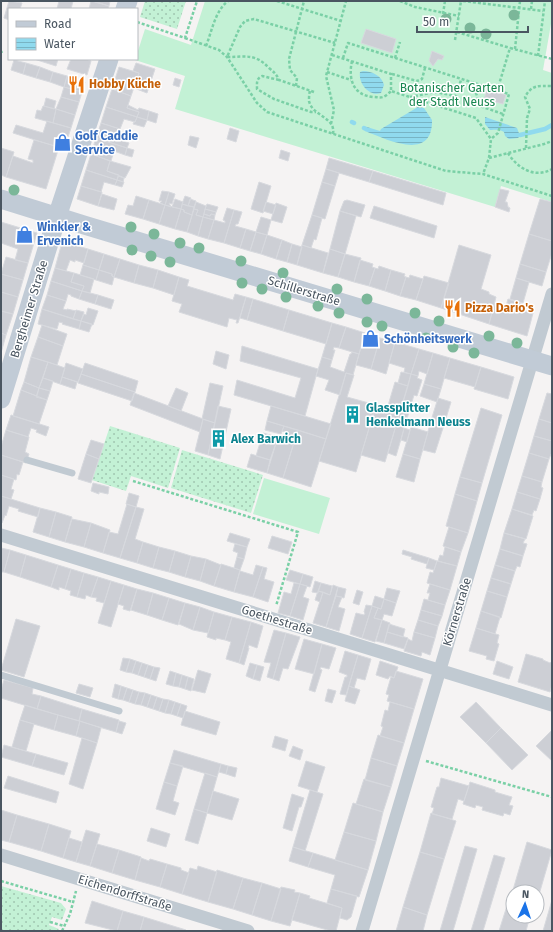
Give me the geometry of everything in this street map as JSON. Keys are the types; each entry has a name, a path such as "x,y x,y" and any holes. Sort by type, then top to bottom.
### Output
{"street":[{"name":"Bergheimer Straße","path":"1,398 57,217 109,60"},
{"name":"Schillerstraße","path":"1,199 552,366"},
{"name":"Körnerstraße","path":"362,931 552,294"},
{"name":"Goethestraße","path":"1,534 552,705"},
{"name":"Eichendorffstraße","path":"1,855 248,931"}],"lane":[{"path":"27,460 72,473"},
{"path":"1,675 119,711"}],"path":[{"path":"185,38 197,1"},
{"path":"206,46 218,14 223,5 228,1"},
{"path":"277,1 341,21"},
{"path":"296,86 297,78 290,70 289,59 303,10 304,1"},
{"path":"331,124 334,110 326,76 346,1"},
{"path":"400,1 414,7 459,16"},
{"path":"443,14 445,1"},
{"path":"455,40 462,1 484,2 543,11"},
{"path":"508,1 508,6"},
{"path":"515,49 520,1"},
{"path":"532,1 532,9"},
{"path":"538,56 544,1"},
{"path":"227,56 240,27 245,21 254,19 335,43"},
{"path":"138,22 219,50 227,56 256,103 267,112 446,172 483,174 552,196"},
{"path":"457,32 552,59"},
{"path":"395,58 400,42"},
{"path":"343,58 348,43 473,84 509,94 498,133 491,139"},
{"path":"498,91 510,48"},
{"path":"332,55 417,82 422,79 425,68"},
{"path":"227,56 258,58 277,75 279,80"},
{"path":"352,61 350,68 351,80 352,84 360,93 371,97 382,98 391,92 476,118 491,139 489,158 483,174"},
{"path":"327,72 351,80"},
{"path":"391,92 392,74"},
{"path":"314,92 262,76 257,82 257,89 274,99 311,112 316,112"},
{"path":"410,97 436,92 456,96 461,80"},
{"path":"473,84 480,106 503,114"},
{"path":"526,148 527,118 530,109 525,96 528,90 534,87 552,86"},
{"path":"310,91 309,101 312,107 331,124 334,129 333,134"},
{"path":"489,158 552,141"},
{"path":"508,153 517,164 531,172 547,172 552,169"},
{"path":"134,481 298,532 272,618"},
{"path":"414,757 552,797"},
{"path":"62,931 70,914 79,879"},
{"path":"1,881 73,902"},
{"path":"50,922 64,926"}],"green space":[{"path":"145,1 186,1 177,29 140,17"},
{"name":"Botanischer Garten der Stadt Neuss","path":"205,1 552,1 552,18 543,70 552,73 552,202 501,186 495,207 175,109 185,76 135,60 138,60 138,51 145,29 191,45"},
{"path":"110,426 180,448 168,488 131,476 126,491 92,480"},
{"path":"182,450 263,475 251,513 171,488"},
{"path":"264,478 330,498 319,534 253,514"},
{"path":"1,886 61,903 66,909 62,920 52,917 49,925 59,929 57,931 1,931"}],"water":[{"path":"363,71 373,73 381,79 384,85 381,93 373,93 363,85 360,72"},
{"path":"418,107 424,108 432,120 430,133 425,141 407,145 384,139 365,131 367,127 380,131"},
{"path":"485,117 517,128 520,136 518,138 509,139 505,136 504,132 499,130 490,130 485,124"}],"building":[{"path":"9,1 22,3 20,8 8,8 8,20 4,18"},
{"path":"59,1 73,1 71,8 57,8"},
{"path":"91,1 109,6 108,8 89,8"},
{"path":"94,1 110,1 109,6"},
{"path":"366,29 396,39 392,53 361,43"},
{"path":"432,51 444,56 442,60 438,59 433,66 429,61"},
{"path":"14,60 26,63 23,74 11,70"},
{"path":"37,60 58,60 56,66"},
{"path":"71,60 91,61 87,75 67,69"},
{"path":"26,63 40,67 36,78 23,74"},
{"path":"136,63 155,69 147,93 134,88 139,73 133,71"},
{"path":"40,67 53,72 50,82 36,78"},
{"path":"119,67 139,73 131,96 112,89"},
{"path":"53,72 67,76 64,87 50,82"},
{"path":"67,76 85,82 82,92 64,87"},
{"path":"175,78 181,80 179,87 173,85"},
{"path":"64,87 82,92 79,102 61,97"},
{"path":"112,89 131,96 127,108 139,112 137,117 106,107"},
{"path":"487,89 506,95 503,104 484,99"},
{"path":"61,97 79,102 75,115 56,109"},
{"path":"46,98 56,101 54,109 44,106"},
{"path":"128,105 138,110 139,108 149,111 147,120 137,117 139,112 127,108"},
{"path":"43,106 56,109 53,123 35,118 37,110 41,111"},
{"path":"106,107 137,117 135,122 124,119 120,129 101,123"},
{"path":"56,109 75,115 71,128 53,123"},
{"path":"149,111 158,114 156,123 147,120"},
{"path":"137,117 147,120 144,127 133,124"},
{"path":"47,121 71,128 64,149 13,133 16,125 43,133"},
{"path":"101,123 120,129 117,139 129,143 127,148 96,138"},
{"path":"230,128 239,131 236,142 227,139"},
{"path":"190,136 199,138 196,148 188,145"},
{"path":"96,138 127,148 125,155 114,151 111,161 91,154"},
{"path":"34,140 59,147 46,189 6,177 13,156 33,163 33,160 28,159"},
{"path":"1,148 14,152 6,177 1,175"},
{"path":"127,148 134,150 132,157 125,155"},
{"path":"281,150 290,153 288,161 279,158"},
{"path":"91,154 110,161 107,171 119,175 117,180 86,170"},
{"path":"329,158 373,171 369,182 326,169"},
{"path":"110,161 131,167 125,178 107,171"},
{"path":"326,169 339,173 335,186 322,182"},
{"path":"86,170 117,180 115,185 104,182 101,192 81,186"},
{"path":"373,171 446,193 443,205 369,182"},
{"path":"118,176 124,178 123,182 117,180"},
{"path":"117,180 124,182 122,187 115,185"},
{"path":"259,182 271,186 263,213 251,209"},
{"path":"322,182 335,186 325,219 312,215"},
{"path":"81,186 102,192 98,206 77,199"},
{"path":"500,189 509,191 505,202 507,202 508,207 510,208 509,212 495,207"},
{"path":"162,191 169,192 165,205 160,203 162,201 159,201"},
{"path":"169,192 175,194 172,204 169,203 171,207 165,205"},
{"path":"102,194 117,199 114,210 98,206"},
{"path":"136,196 149,200 143,219 125,214 128,205 133,206"},
{"path":"185,196 191,198 188,206 182,204"},
{"path":"175,199 183,202 181,209 172,207"},
{"path":"190,199 196,201 194,207 188,206"},
{"path":"540,199 552,202 552,241 529,234"},
{"path":"149,200 165,205 159,224 143,219"},
{"path":"347,200 365,205 361,217 340,211 344,201"},
{"path":"196,202 206,206 203,217 196,215 198,210 194,209"},
{"path":"266,202 276,205 273,214 263,211"},
{"path":"276,203 287,207 282,223 271,220"},
{"path":"182,204 194,207 192,215 181,209"},
{"path":"207,204 218,207 216,212 205,209"},
{"path":"165,205 181,209 175,229 159,224"},
{"path":"374,206 437,226 434,238 370,218"},
{"path":"227,208 234,210 224,243 208,239 214,220 225,223 223,220"},
{"path":"181,209 192,215 187,232 175,229"},
{"path":"194,209 198,210 196,215 203,217 198,236 187,232"},
{"path":"205,209 216,212 215,215 211,214 210,216 204,214"},
{"path":"234,210 242,212 238,224 235,226 246,229 240,248 224,243"},
{"path":"340,211 356,216 345,254 330,249"},
{"path":"204,214 210,216 211,214 215,215 214,220 203,217"},
{"path":"312,215 322,218 316,240 314,239 311,248 302,245"},
{"path":"203,217 214,220 208,239 198,236"},
{"path":"261,217 271,220 267,235 256,232"},
{"path":"1,222 37,233 28,263 15,260 18,249 1,243"},
{"path":"246,229 256,232 250,251 240,248"},
{"path":"256,232 267,235 261,254 250,251"},
{"path":"529,234 552,241 552,253 546,272 520,264"},
{"path":"267,235 282,240 276,259 261,254"},
{"path":"282,240 292,244 287,262 276,259"},
{"path":"67,243 88,249 84,263 70,260 66,271 55,268 61,246"},
{"path":"292,244 302,247 297,265 287,262"},
{"path":"302,245 328,253 323,273 297,265"},
{"path":"459,245 491,255 481,289 496,297 489,324 441,308"},
{"path":"88,249 104,254 99,270 83,265"},
{"path":"330,249 345,254 338,277 323,273"},
{"path":"104,254 120,259 114,277 112,274 99,270"},
{"path":"345,254 361,258 354,282 338,277"},
{"path":"6,257 28,263 23,280 1,274"},
{"path":"120,259 139,265 134,283 114,277"},
{"path":"360,260 373,264 372,267 375,268 369,286 354,282"},
{"path":"520,264 546,272 542,286 516,278"},
{"path":"83,265 99,270 96,280 80,275"},
{"path":"139,265 158,270 153,288 134,283"},
{"path":"379,266 391,270 385,291 369,286 375,268 378,269"},
{"path":"55,268 74,273 71,282 84,286 82,291 51,281"},
{"path":"99,270 112,274 114,277 112,285 96,280"},
{"path":"158,270 179,277 174,295 153,288"},
{"path":"391,270 405,274 404,276 406,277 400,296 385,291"},
{"path":"74,273 94,279 90,293 82,291 84,286 71,282"},
{"path":"1,274 23,280 18,297 1,292"},
{"path":"410,275 423,279 416,300 400,296 406,277 409,278"},
{"path":"424,276 449,283 441,308 416,300"},
{"path":"179,277 189,280 187,286 233,300 235,294 246,297 238,323 236,323 237,320 229,318 227,327 179,312 182,304 172,301"},
{"path":"516,278 529,282 523,303 510,299"},
{"path":"51,281 82,291 79,299 68,294 66,301 47,295"},
{"path":"82,291 98,295 95,304 79,299"},
{"path":"1,292 18,297 13,314 1,311"},
{"path":"47,295 66,301 63,309 76,311 73,319 42,309"},
{"path":"98,295 114,300 111,309 95,304"},
{"path":"246,297 253,299 247,320 240,318"},
{"path":"253,299 289,310 283,331 247,320"},
{"path":"508,299 523,304 522,310 533,313 527,336 489,324 495,302 506,306"},
{"path":"88,308 98,311 93,325 81,321 84,314 86,315"},
{"path":"42,309 81,321 79,329 59,322 57,329 38,324"},
{"path":"76,310 84,312 81,321 73,319"},
{"path":"289,310 332,323 326,344 283,331"},
{"path":"1,311 13,314 6,335 1,333"},
{"path":"81,321 92,324 89,332 79,329"},
{"path":"332,323 346,327 339,348 334,347 333,350 335,350 332,360 322,357"},
{"path":"42,325 67,334 63,346 38,337"},
{"path":"346,327 365,333 359,354 339,348"},
{"path":"1,333 6,335 1,353"},
{"path":"365,333 380,338 371,369 356,365"},
{"path":"38,337 63,346 57,365 31,357"},
{"path":"380,338 395,342 386,374 371,369"},
{"path":"395,342 419,349 411,374 404,372 405,368 389,363"},
{"path":"242,346 318,369 305,416 234,395 237,380 295,398 301,378 240,361"},
{"path":"419,349 433,353 427,374 419,371 418,376 411,374"},
{"path":"216,351 229,355 226,369 213,364"},
{"path":"352,352 359,354 353,375 346,373 340,395 325,390 329,380 316,376 322,357 332,360 330,367 344,372"},
{"path":"433,353 450,358 441,389 424,384"},
{"path":"31,357 48,362 39,388 24,382"},
{"path":"450,358 481,367 475,387 444,378"},
{"path":"48,362 65,368 60,384 43,378"},
{"path":"66,363 83,369 78,382 62,377"},
{"path":"85,363 138,381 135,392 81,374"},
{"path":"481,367 514,377 508,399 474,389"},
{"path":"401,372 411,374 408,386 398,383"},
{"name":"Glassplitter Henkelmann Neuss","path":"346,373 354,375 347,397 376,405 356,472 319,461"},
{"path":"81,374 135,392 132,401 78,383"},
{"path":"411,374 418,376 417,378 422,380 417,396 414,395 396,456 388,453"},
{"path":"62,377 77,382 75,389 60,384"},
{"path":"43,378 53,381 50,391 39,388"},
{"path":"24,382 39,388 37,396 21,390"},
{"path":"395,382 408,386 400,412 387,409"},
{"path":"210,383 223,386 215,423 202,419"},
{"path":"424,384 441,389 437,402 420,396"},
{"path":"39,388 50,391 47,400 36,397"},
{"path":"176,388 188,393 181,411 168,406"},
{"path":"21,390 47,400 39,424 13,416"},
{"path":"134,393 203,419 200,432 130,405"},
{"path":"547,393 552,394 552,423 539,419"},
{"path":"438,398 451,402 443,428 430,424"},
{"path":"376,405 400,412 385,462 361,455"},
{"name":"Alex Barwich","path":"218,406 231,409 220,459 208,455"},
{"path":"271,406 331,424 326,439 267,421"},
{"path":"481,408 502,415 482,483 460,477"},
{"path":"11,415 49,427 46,436 31,428 28,437 6,430"},
{"path":"203,419 215,423 208,455 195,451"},
{"path":"539,419 552,423 552,441 534,436"},
{"path":"267,421 284,426 281,434 265,430"},
{"path":"430,424 443,428 435,453 423,450"},
{"path":"284,426 298,430 294,442 287,440 289,433 282,431"},
{"path":"411,427 428,432 420,459 403,454"},
{"path":"404,428 410,430 407,442 401,440"},
{"path":"6,430 29,437 25,452 29,454 26,463 1,455 1,447"},
{"path":"298,430 326,439 311,487 283,478"},
{"path":"263,433 278,437 270,460 256,456"},
{"path":"534,436 552,441 552,454 549,459 529,453"},
{"path":"278,437 294,442 283,478 267,473"},
{"path":"91,440 104,444 99,459 86,454"},
{"path":"529,453 549,459 542,482 522,476"},
{"path":"86,454 99,459 91,483 78,479"},
{"path":"251,454 270,460 267,473 247,467"},
{"path":"403,454 420,459 414,482 396,477"},
{"path":"1,455 23,462 19,475 17,474 16,480 1,475"},
{"path":"1,475 14,479 11,489 14,490 11,499 1,496"},
{"path":"522,476 542,482 541,487 543,488 540,499 517,492"},
{"path":"460,477 482,483 477,501 455,494"},
{"path":"93,483 109,487 108,494 99,492 99,494 91,491"},
{"path":"517,492 540,499 536,511 534,510 532,515 512,509"},
{"path":"129,493 139,496 136,507 126,504"},
{"path":"455,494 477,501 468,533 446,526"},
{"path":"1,496 40,508 38,517 18,511 19,509 9,506 6,516 5,515 1,523"},
{"path":"127,504 136,507 120,558 103,553 109,532 118,534"},
{"path":"136,507 144,509 135,539 143,542 137,563 120,558"},
{"path":"40,508 56,512 49,537 33,532"},
{"path":"512,509 533,516 526,539 504,533"},
{"path":"56,512 72,517 65,542 49,537"},
{"path":"72,519 91,523 84,547 65,542"},
{"path":"91,523 110,530 103,553 84,547"},
{"path":"449,527 468,533 461,552 443,546"},
{"path":"230,533 250,539 247,547 227,541"},
{"path":"504,533 525,539 523,543 527,544 523,556 500,549"},
{"path":"272,536 292,542 288,554 268,548"},
{"path":"143,542 159,547 153,568 137,563"},
{"path":"235,544 247,547 244,559 237,557 238,553 233,551"},
{"path":"159,547 175,551 169,572 153,568"},
{"path":"445,547 461,552 457,566 438,561 440,555 443,556"},
{"path":"1,548 10,550 4,572 1,572"},
{"path":"500,549 523,556 520,567 517,566 515,571 495,565"},
{"path":"10,550 26,555 20,577 4,572"},
{"path":"403,550 429,558 427,564 411,559 412,557 402,554"},
{"path":"175,551 191,556 185,577 169,572"},
{"path":"26,555 58,565 51,587 20,577"},
{"path":"191,556 206,559 200,581 185,577"},
{"path":"237,557 244,559 240,570 234,568"},
{"path":"429,558 437,561 434,570 426,568"},
{"path":"206,559 221,565 214,586 200,581"},
{"path":"437,561 457,566 450,590 427,583 430,572 433,573"},
{"path":"221,564 240,570 234,592 214,586"},
{"path":"58,565 71,569 65,589 59,587 59,590 51,587"},
{"path":"256,565 263,567 253,597 234,592 240,571 253,575"},
{"path":"495,565 515,571 511,584 491,578"},
{"path":"263,567 267,568 264,579 274,582 268,602 253,597"},
{"path":"71,569 84,573 77,597 70,595 71,591 65,589"},
{"path":"290,570 303,574 300,584 286,580"},
{"path":"84,573 98,577 91,597 86,595 85,599 77,597"},
{"path":"303,574 313,577 310,587 300,584"},
{"path":"98,577 111,581 104,603 96,601 97,598 91,597"},
{"path":"491,578 511,584 507,597 487,591"},
{"path":"111,581 124,585 111,627 98,623"},
{"path":"315,581 321,583 318,593 312,592"},
{"path":"294,583 300,584 290,616 278,613 284,592 291,594"},
{"path":"321,583 332,586 330,595 318,591"},
{"path":"300,584 307,586 303,597 309,599 303,620 290,616"},
{"path":"430,584 450,590 445,605 428,600 430,593 427,593"},
{"path":"124,585 137,589 130,611 123,609 124,606 118,604"},
{"path":"333,585 338,587 326,627 313,623 323,592 330,595"},
{"path":"338,587 346,589 344,598 336,596"},
{"path":"387,588 400,591 396,603 384,599"},
{"path":"137,589 153,593 147,615 131,610"},
{"path":"357,590 363,592 359,605 353,603"},
{"path":"318,591 323,592 320,602 315,600"},
{"path":"487,591 507,597 501,618 481,611"},
{"path":"153,593 169,598 162,620 147,615"},
{"path":"336,596 342,597 338,607 345,609 339,631 326,627"},
{"path":"375,596 384,599 381,609 372,606"},
{"path":"169,598 185,603 178,625 162,620"},
{"path":"384,599 396,603 392,616 384,614 382,620 374,618 378,608 381,609"},
{"path":"424,599 445,605 442,616 421,610"},
{"path":"185,603 200,607 193,630 179,624"},
{"path":"366,605 372,606 362,638 350,634 356,613 364,615"},
{"path":"372,606 378,608 374,618 382,620 375,642 362,638"},
{"path":"200,607 214,612 208,633 193,630"},
{"path":"421,610 442,616 438,626 418,620"},
{"path":"481,611 500,617 495,634 476,628"},
{"path":"214,612 232,617 225,640 216,638 216,640 207,637"},
{"path":"232,617 251,622 239,663 226,659 231,642 225,640"},
{"path":"16,619 40,626 24,677 1,670"},
{"path":"382,620 390,623 384,643 376,641"},
{"path":"418,620 438,626 435,638 414,632"},
{"path":"251,622 263,626 257,648 249,645 244,665 239,663"},
{"path":"389,624 405,629 403,637 387,632"},
{"path":"476,628 499,635 497,643 499,644 494,661 486,659 487,656 469,651"},
{"path":"274,630 286,633 273,679 267,677 271,663 264,662"},
{"path":"387,632 408,638 404,649 384,643"},
{"path":"414,632 435,638 430,655 422,652 421,656 404,651 408,639 412,641"},
{"path":"286,633 300,637 288,669 283,668 279,681 273,679"},
{"path":"304,639 322,644 314,674 295,669"},
{"path":"322,644 336,648 329,669 321,667 320,669 322,670 315,692 309,690"},
{"path":"345,651 358,655 346,695 340,694 347,675 339,672"},
{"path":"526,654 543,659 550,663 552,661 552,684 550,692 518,682"},
{"path":"358,655 371,659 365,680 357,678 354,688 349,686"},
{"path":"123,658 130,659 126,672 120,670"},
{"path":"130,659 136,661 132,673 126,672"},
{"path":"136,661 142,663 138,675 132,673"},
{"path":"380,661 398,667 394,678 390,676 388,679 376,675"},
{"path":"497,661 513,667 509,679 493,674"},
{"path":"142,663 148,665 144,677 138,675"},
{"path":"250,663 257,665 253,679 246,676"},
{"path":"148,665 154,667 150,679 144,677"},
{"path":"257,665 264,667 260,681 253,679"},
{"path":"154,667 160,668 156,681 150,679"},
{"path":"198,670 211,674 205,693 192,690"},
{"path":"170,671 176,673 173,686 166,684"},
{"path":"396,671 423,679 414,709 387,701 389,695 386,694 391,677 394,678"},
{"path":"176,673 182,675 179,687 173,686"},
{"path":"182,675 188,677 185,689 179,687"},
{"path":"188,677 194,679 191,691 185,689"},
{"path":"4,680 33,688 32,694 41,696 37,709 1,698 1,690"},
{"path":"79,684 93,688 90,697 76,693"},
{"path":"115,684 121,686 118,699 112,697"},
{"path":"121,686 127,688 123,700 118,699"},
{"path":"349,686 360,690 355,704 345,701"},
{"path":"127,688 133,690 129,702 123,700"},
{"path":"328,689 336,691 332,703 325,701"},
{"path":"133,690 139,692 135,704 129,702"},
{"path":"139,692 145,693 141,705 135,704"},
{"path":"145,693 151,695 147,707 141,705"},
{"path":"151,695 157,697 153,709 147,707"},
{"path":"41,696 82,709 79,721 37,709"},
{"path":"157,697 163,699 159,711 153,709"},
{"path":"163,699 169,700 165,713 159,711"},
{"path":"169,700 175,702 171,714 165,713"},
{"path":"175,702 181,704 177,716 171,714"},
{"path":"390,702 414,709 404,743 380,736 383,727 381,726 385,710 388,711"},
{"path":"476,702 501,728 486,743 460,717"},
{"path":"181,704 187,706 183,718 177,716"},
{"path":"25,705 58,715 54,730 20,720"},
{"path":"82,709 119,720 116,732 79,721"},
{"path":"185,711 220,722 216,735 181,725"},
{"path":"58,715 80,721 76,736 54,730"},
{"path":"20,720 34,724 26,751 12,747"},
{"path":"80,721 101,728 97,743 76,736"},
{"path":"119,721 126,723 122,734 116,732"},
{"path":"501,728 528,755 512,770 486,743"},
{"path":"552,730 552,761 536,746"},
{"path":"378,735 404,743 397,766 371,758"},
{"path":"275,736 288,740 285,751 272,747"},
{"path":"82,738 97,743 83,789 69,784"},
{"path":"4,745 36,754 32,766 1,757"},
{"path":"293,746 303,750 300,760 289,756"},
{"path":"174,750 221,764 217,777 170,763"},
{"path":"36,754 68,763 64,775 32,766"},
{"path":"371,758 397,766 391,787 365,780"},
{"path":"306,761 325,767 317,792 298,786"},
{"path":"170,763 183,766 177,786 164,782"},
{"path":"221,764 228,766 226,774 219,772"},
{"path":"228,766 237,768 235,777 226,774"},
{"path":"205,773 217,777 207,813 194,809"},
{"path":"8,776 59,792 56,803 4,788"},
{"path":"441,778 469,786 464,801 458,799 452,819 432,814 434,808 431,807"},
{"path":"364,779 391,787 383,812 356,804"},
{"path":"164,782 177,786 173,801 179,803 175,815 156,809"},
{"path":"470,782 512,797 509,805 513,806 510,815 504,813 503,816 482,810 483,807 476,805 475,808 463,804"},
{"path":"310,790 323,794 305,851 293,847"},
{"path":"213,791 239,799 232,820 207,813"},
{"path":"292,794 304,798 301,807 299,807 292,831 283,828"},
{"path":"353,803 383,812 376,841 344,832"},
{"path":"194,809 207,813 198,844 185,840"},
{"path":"1,810 17,815 9,842 1,840"},
{"path":"431,813 456,821 444,859 420,852"},
{"path":"17,815 49,824 41,851 9,842"},
{"path":"49,824 71,831 63,858 41,851"},
{"path":"151,828 170,834 166,847 147,841"},
{"path":"86,830 100,834 90,866 76,862"},
{"path":"344,832 376,841 368,870 335,860"},
{"path":"69,838 82,842 76,862 63,858"},
{"path":"527,842 552,850 542,884 515,884"},
{"path":"97,844 119,850 112,873 90,866"},
{"path":"465,846 477,849 453,931 440,931"},
{"path":"293,847 313,853 308,867 289,861"},
{"path":"119,850 141,857 135,880 112,873"},
{"path":"420,852 444,859 427,915 403,907"},
{"path":"313,853 368,870 359,897 331,889 335,875 308,867"},
{"path":"494,855 505,858 483,931 471,931"},
{"path":"141,858 167,864 160,887 135,880"},
{"path":"167,864 181,868 181,870 189,873 182,894 160,887"},
{"path":"198,866 217,872 208,902 182,894 190,868 197,870"},
{"path":"217,870 243,878 233,909 208,902"},
{"path":"243,878 262,883 252,915 233,909"},
{"path":"262,883 281,889 271,921 252,915"},
{"path":"281,887 295,890 294,892 300,893 290,926 271,921"},
{"path":"331,889 357,896 351,917 347,920 340,918 342,908 327,903"},
{"path":"300,893 310,896 309,898 342,908 336,931 331,931 292,920"},
{"path":"552,900 552,931 543,931"},
{"path":"92,901 123,911 117,931 85,923"},
{"path":"403,907 427,915 423,931 396,931"},
{"path":"123,911 144,917 140,931 117,931"},
{"path":"505,912 505,924 528,924 526,931 499,931"},
{"path":"144,917 186,930 186,931 140,931"}],"waterway":[{"path":"520,135 545,129 552,125"}],"place":[{"name":"Hobby Küche","path":"76,84"},
{"name":"Golf Caddie Service","path":"62,143"},
{"name":"Winkler & Ervenich","path":"24,234"},
{"name":"Pizza Dario's","path":"452,308"},
{"name":"Schönheitswerk","path":"371,339"},
{"name":"Glassplitter Henkelmann Neuss","path":"353,415"},
{"name":"Alex Barwich","path":"218,439"}]}
